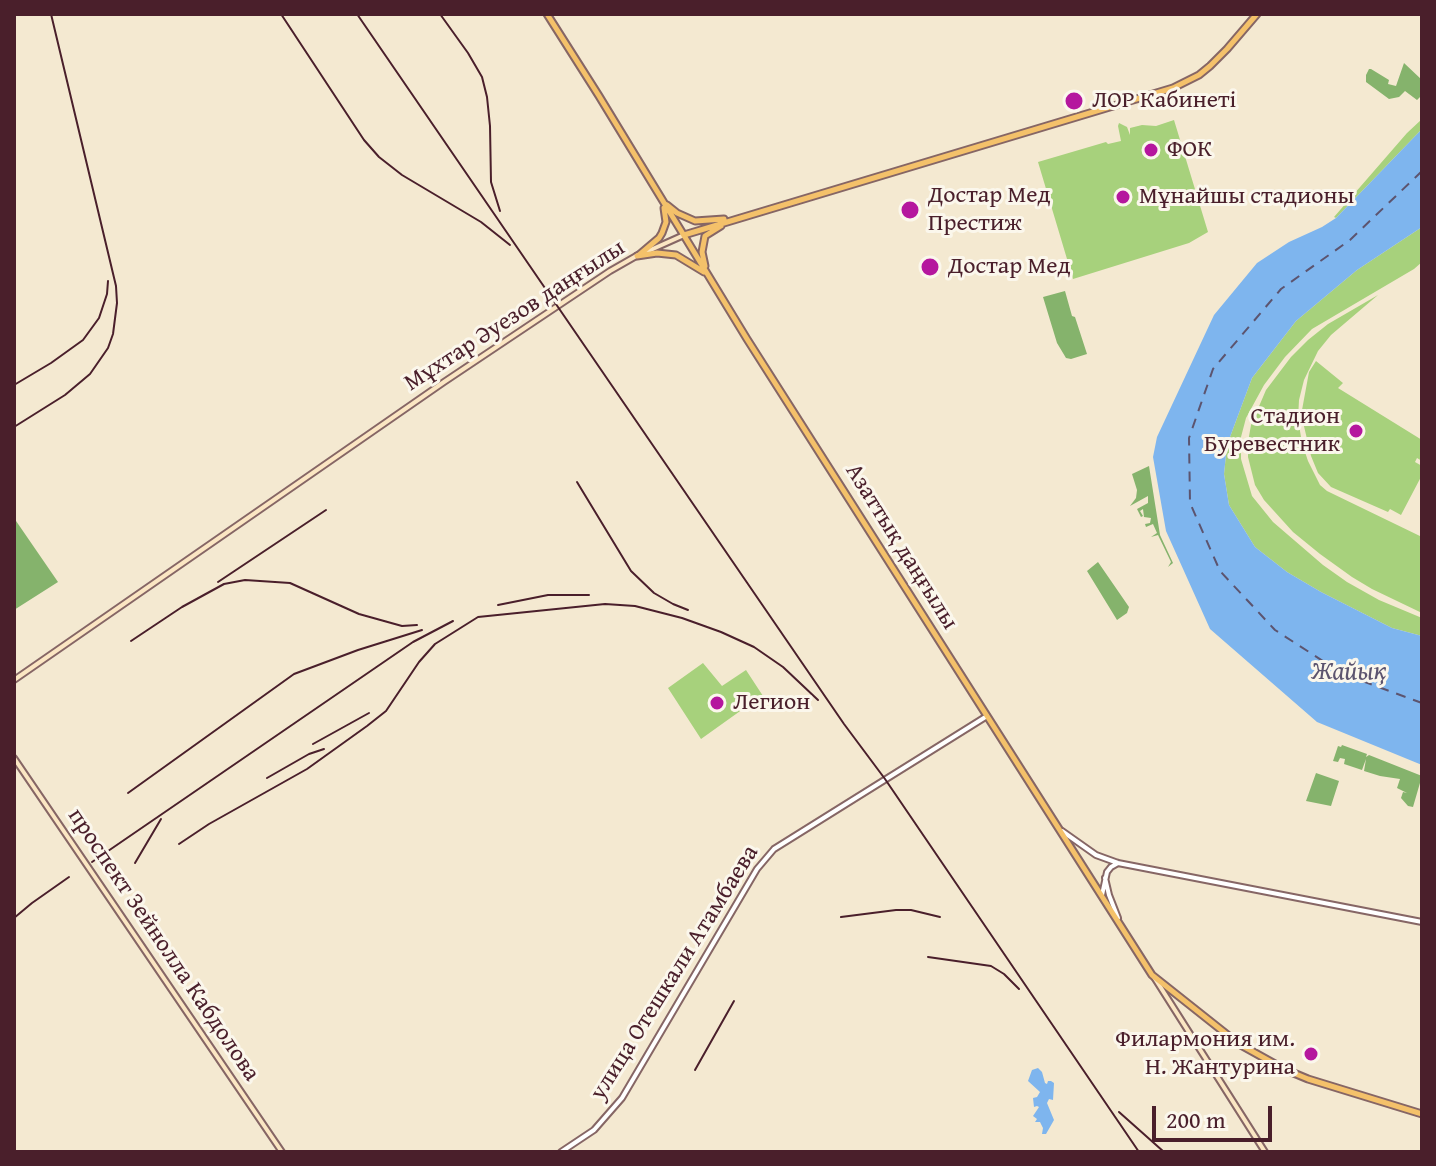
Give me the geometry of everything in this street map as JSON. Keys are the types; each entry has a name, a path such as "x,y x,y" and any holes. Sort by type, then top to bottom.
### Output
{"main road":[{"path":"547,14 660,198 666,216 664,229 659,238 637,256"},
{"name":"Мұхтар Әуезов даңғылы","path":"14,680 457,373 637,256 684,235 733,219 1173,88 1210,66 1257,14"},
{"path":"660,198 689,219 733,219"},
{"name":"Азаттық даңғылы","path":"660,198 1152,975 1239,1044 1284,1069 1422,1114"},
{"path":"711,281 702,252 705,236 733,219"},
{"path":"637,256 657,253 676,255 698,267 711,281"},
{"name":"проспект Зейнолла Кабдолова","path":"14,758 282,1152"},
{"path":"1152,975 1265,1152"}],"street":[{"name":"улица Отешкали Атамбаева","path":"561,1152 594,1130 622,1098 757,869 774,849 987,716"},
{"path":"1060,830 1096,855 1118,863 1422,922"},
{"path":"1102,897 1105,878 1111,867 1118,863"},
{"path":"1105,878 1122,930"}],"green space":[{"path":"1404,63 1422,80 1422,95 1417,100 1405,91 1399,97 1389,99 1366,82 1366,75 1371,69 1389,80 1388,84 1396,86"},
{"path":"1422,119 1422,129 1334,217 1407,133"},
{"name":"Мұнайшы стадионы","path":"1174,120 1208,232 1189,243 1073,279 1038,162 1106,142 1121,141 1119,123 1127,127 1130,135 1130,128 1156,126"},
{"path":"1422,227 1422,262 1312,329 1285,357 1264,385 1246,418 1241,437 1241,459 1252,496 1273,522 1347,582 1422,618 1422,636 1392,628 1321,592 1287,572 1255,547 1229,505 1224,474 1227,445 1252,378 1296,321 1357,270"},
{"path":"1065,291 1087,354 1071,359 1066,358 1057,343 1043,297"},
{"path":"1378,295 1331,335 1318,351 1304,380 1298,419 1308,461 1320,485 1422,537 1422,613 1352,577 1293,532 1264,500 1255,485 1248,457 1251,425 1266,390 1291,357 1328,324"},
{"name":"Стадион Буревестник","path":"1316,361 1343,383 1338,388 1422,440 1422,461 1417,458 1415,462 1422,466 1422,475 1401,515 1331,487 1318,473 1311,456 1302,410 1309,372"},
{"path":"1149,466 1160,535 1173,563 1168,567 1171,562 1158,535 1151,537 1157,533 1153,524 1146,527 1151,518 1144,517 1143,509 1140,511 1141,517 1137,509 1148,503 1148,496 1130,506 1137,490 1132,474"},
{"path":"14,518 58,582 14,610"},
{"path":"1098,562 1129,607 1127,613 1117,620 1087,571"},
{"name":"Легион","path":"703,663 722,686 746,670 763,696 746,711 743,709 701,739 668,688"},
{"path":"1338,746 1367,754 1366,757 1369,755 1422,776 1413,807 1401,798 1403,792 1407,793 1397,788 1400,779 1364,771 1366,759 1362,770 1344,764 1345,759 1333,761"},
{"path":"1316,773 1339,781 1331,806 1306,801"}],"water":[{"name":"Жайық","path":"1422,129 1422,227 1357,270 1296,321 1252,378 1227,445 1224,474 1229,505 1255,547 1287,572 1321,592 1392,628 1422,636 1422,765 1317,722 1210,629 1166,531 1153,457 1157,437 1214,315 1257,263 1289,242 1336,218"},
{"path":"1038,1068 1045,1083 1054,1083 1053,1100 1049,1099 1047,1103 1054,1120 1046,1134 1042,1134 1040,1122 1035,1122 1037,1119 1033,1116 1039,1107 1034,1107 1033,1098 1040,1092 1028,1081 1032,1070"}],"ferry route":[{"path":"1422,171 1350,240 1281,289 1213,369 1189,438 1190,503 1220,571 1275,630 1343,674 1422,703"}],"railway":[{"path":"14,427 65,395 90,374 108,348 117,303 116,286 51,14"},
{"path":"281,14 364,140 379,157 402,175 481,222 510,245"},
{"path":"357,14 1139,1152"},
{"path":"440,14 482,77 490,126 491,182 500,211"},
{"path":"14,385 83,340 99,318 108,281"},
{"path":"577,482 631,571 654,593 688,610"},
{"path":"218,582 326,510"},
{"path":"131,641 224,584 245,580 290,583 359,614 402,626 417,625"},
{"path":"498,605 548,595 589,595"},
{"path":"179,844 307,769 367,726 386,711 435,644 478,617 605,604 635,606 682,618 754,647 783,667 818,700"},
{"path":"92,862 413,642 453,621"},
{"path":"128,793 294,674 422,630"},
{"path":"313,744 369,713"},
{"path":"267,778 324,749"},
{"path":"135,863 161,819"},
{"path":"14,918 69,877"},
{"path":"841,917 896,910 940,917"},
{"path":"928,957 991,966 1019,989"},
{"path":"695,1070 734,1001"},
{"path":"1119,1112 1164,1152"}],"place":[{"name":"ЛОР Кабинетi","path":"1074,101"},
{"name":"ФОК","path":"1151,150"},
{"name":"Мұнайшы стадионы","path":"1123,197"},
{"name":"Достар Мед Престиж","path":"910,210"},
{"name":"Достар Мед","path":"930,267"},
{"name":"Стадион Буревестник","path":"1356,431"},
{"name":"Легион","path":"717,703"},
{"name":"Филармония им. Н. Жантурина","path":"1311,1054"}]}
